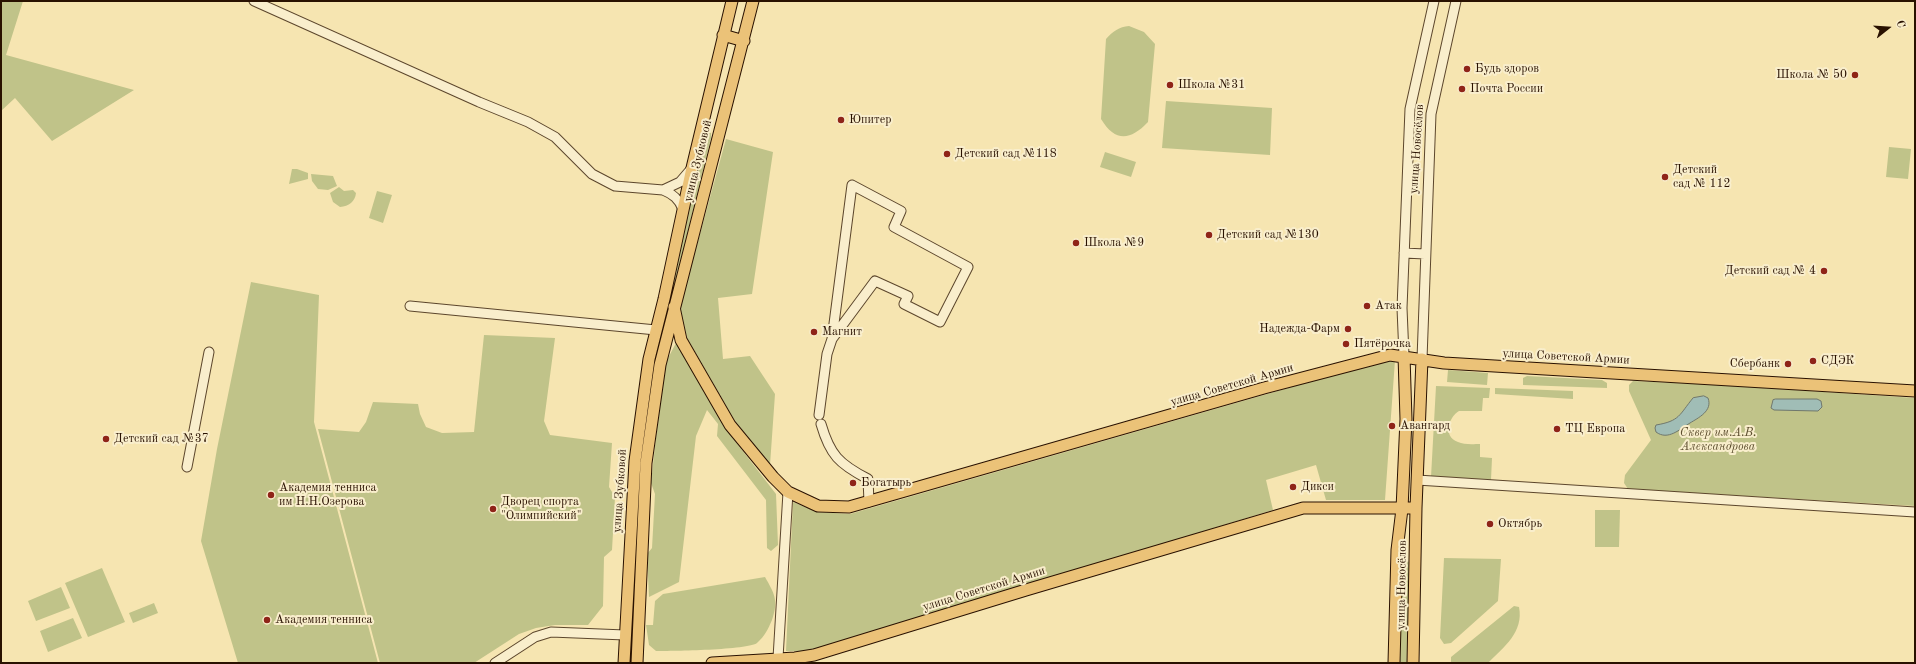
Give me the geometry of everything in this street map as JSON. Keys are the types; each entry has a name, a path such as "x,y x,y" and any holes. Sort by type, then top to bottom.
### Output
{"main road":[{"name":"улица Зубковой","path":"624,663 635,462 644,389 692,168 732,1"},
{"name":"улица Зубковой","path":"637,663 646,463 659,372 674,307 718,135 744,42 753,1"},
{"path":"730,12 737,6 746,8 750,17"},
{"path":"723,35 744,42"},
{"path":"702,128 711,122 717,124 718,135"},
{"name":"улица Советской Армии","path":"674,307 681,340 730,425 773,477 788,492 818,506 849,508 1279,384 1390,355 1444,363 1915,390"},
{"path":"657,327 670,328 681,340"},
{"name":"улица Новосёлов","path":"1394,663 1397,550 1402,509 1406,419 1404,356"},
{"name":"улица Новосёлов","path":"1413,663 1416,508 1422,359"},
{"name":"улица Советской Армии","path":"712,663 795,658 814,655 1018,592 1303,508 1402,509"},
{"path":"1402,509 1416,508"}],"street":[{"path":"254,1 479,102 528,122 555,137 580,163 604,182 628,189 663,190 673,194 683,209"},
{"name":"улица Новосёлов","path":"1404,356 1402,308 1410,109 1434,1"},
{"name":"улица Новосёлов","path":"1422,359 1431,114 1456,1"},
{"path":"663,190 680,182 692,168"},
{"path":"832,340 876,281 908,296 904,304 940,322 968,267 894,227 901,211 852,185 832,340 827,354 820,419 827,444 842,464 868,479 869,502"},
{"path":"1404,254 1425,254"},
{"path":"410,306 657,327"},
{"path":"187,467 209,352"},
{"path":"1417,480 1915,512"},
{"path":"778,658 788,492"},
{"path":"495,663 535,637 551,632 625,635"}],"green space":[{"path":"1,1 23,1 6,55 134,90 52,141 15,98 1,111"},
{"path":"1129,26 1144,32 1155,44 1148,122 1135,133 1123,136 1112,132 1106,127 1101,119 1106,39 1116,30"},
{"path":"1166,101 1272,108 1270,155 1162,148"},
{"path":"708,132 711,133 711,138 669,307 667,303 704,138"},
{"path":"726,139 773,152 752,294 718,298 723,359 750,356 775,394 770,465 735,421 687,338 680,307"},
{"path":"1889,147 1911,149 1908,179 1886,177"},
{"path":"1105,152 1136,162 1131,177 1100,167"},
{"path":"292,169 297,169 308,173 308,179 289,184"},
{"path":"311,174 333,176 337,186 328,190 318,189 312,181"},
{"path":"339,187 344,191 353,190 356,193 353,201 349,205 340,207 333,202 330,193"},
{"path":"377,191 392,195 383,223 369,218"},
{"name":"Академия тенниса им Н.Н.Озерова","path":"251,282 319,295 314,422 378,663 238,663 201,541 217,449"},
{"path":"484,335 555,338 544,421 550,435 612,443 609,487 615,497 612,550 604,557 603,606 588,625 555,625 536,628 519,634 474,663 380,663 318,429 359,432 366,422 373,402 418,404 420,414 426,427 442,433 474,432"},
{"path":"659,343 661,343 632,650 630,645 639,455 645,406"},
{"path":"676,343 725,428 776,494 778,545 771,551 767,548 766,500 717,436 718,424 707,410 696,436 679,582 649,597 647,554 652,548 655,494 651,483 661,391 667,360"},
{"path":"1389,359 1395,360 1385,500 1326,500 1316,465 1266,480 1273,510 810,651 786,651 793,502 817,512 850,514"},
{"path":"1448,370 1488,373 1487,385 1447,382"},
{"path":"1527,376 1602,380 1607,383 1607,388 1523,385 1523,378"},
{"name":"Сквер им.А.В. Александрова","path":"1633,381 1915,398 1915,506 1628,489 1624,483 1625,475 1651,440 1629,391 1629,385"},
{"path":"1436,386 1490,388 1489,398 1483,398 1482,411 1459,411 1450,422 1449,431 1453,439 1460,443 1480,444 1480,457 1492,458 1491,480 1431,477"},
{"path":"1495,388 1573,391 1573,399 1495,394"},
{"path":"1595,510 1620,510 1619,547 1595,547"},
{"path":"1444,558 1501,559 1498,601 1451,643 1444,644 1440,638"},
{"path":"1403,561 1411,562 1408,663 1400,663"},
{"path":"102,568 125,622 88,637 65,583"},
{"path":"765,577 773,592 775,607 768,629 757,643 725,649 677,651 656,651 649,645 646,625 653,625 655,601 663,594"},
{"path":"61,587 70,608 36,621 28,601"},
{"path":"154,603 158,613 133,623 129,613"},
{"path":"1514,606 1519,607 1520,616 1516,631 1506,645 1488,663 1451,663 1451,657"},
{"path":"73,618 82,638 48,652 40,631"}],"water":[{"path":"1704,396 1708,398 1709,403 1704,414 1678,431 1669,435 1656,432 1656,425 1675,419 1693,398"},
{"path":"1817,399 1821,401 1822,407 1818,411 1774,410 1771,408 1773,400"}],"place":[{"name":"Будь здоров","path":"1467,69"},
{"name":"Школа № 50","path":"1855,75"},
{"name":"Школа №31","path":"1170,85"},
{"name":"Почта России","path":"1462,89"},
{"name":"Юпитер","path":"841,120"},
{"name":"Детский сад №118","path":"947,154"},
{"name":"Детский сад № 112","path":"1665,177"},
{"name":"Детский сад №130","path":"1209,235"},
{"name":"Школа №9","path":"1076,243"},
{"name":"Детский сад № 4","path":"1824,271"},
{"name":"Атак","path":"1367,306"},
{"name":"Надежда-Фарм","path":"1348,329"},
{"name":"Магнит","path":"814,332"},
{"name":"Пятёрочка","path":"1346,344"},
{"name":"СДЭК","path":"1813,361"},
{"name":"Сбербанк","path":"1788,364"},
{"name":"Авангард","path":"1392,426"},
{"name":"ТЦ Европа","path":"1557,429"},
{"name":"Детский сад №37","path":"106,439"},
{"name":"Богатырь","path":"853,483"},
{"name":"Дикси","path":"1293,487"},
{"name":"Академия тенниса им Н.Н.Озерова","path":"271,495"},
{"name":"Дворец спорта \"Олимпийский\"","path":"493,509"},
{"name":"Октябрь","path":"1490,524"},
{"name":"Академия тенниса","path":"267,620"}]}
